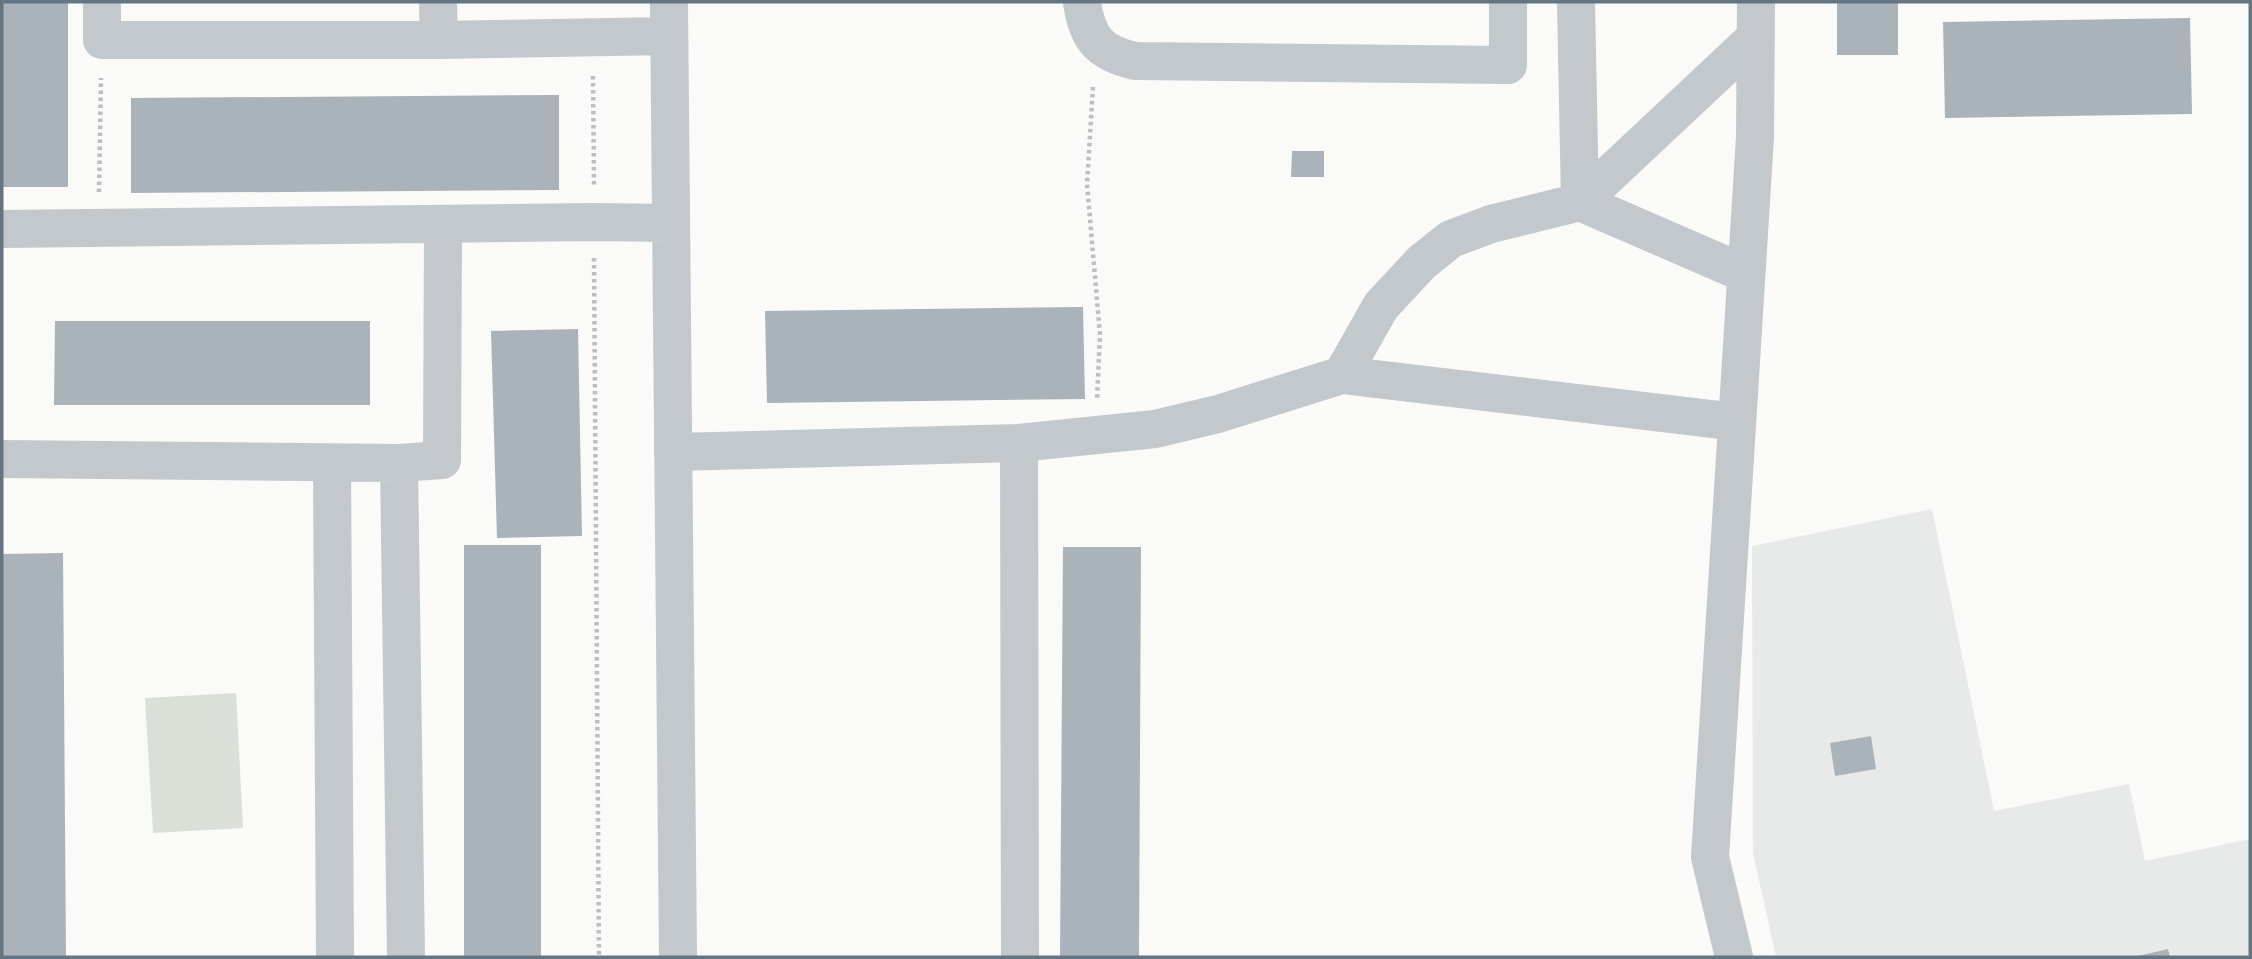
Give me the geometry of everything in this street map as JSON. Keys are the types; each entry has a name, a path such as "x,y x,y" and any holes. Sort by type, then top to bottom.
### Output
{"street":[{"path":"102,2 102,40 592,37 669,19 678,957"},
{"path":"438,2 439,40"},
{"path":"1082,2 1084,17 1092,36 1101,48 1115,56 1135,61 1508,65 1508,2"},
{"path":"1576,2 1580,202"},
{"path":"1342,375 1381,306 1422,262 1451,239 1492,224 1580,202 1756,20"},
{"path":"1734,957 1710,857 1755,137 1756,20"},
{"path":"1580,202 1746,274"},
{"path":"2,229 671,223"},
{"path":"2,459 399,464 442,460 443,225"},
{"path":"673,452 1019,443 1154,429 1218,414 1342,375 1737,422"},
{"path":"1019,443 1020,957"},
{"path":"332,463 335,957"},
{"path":"399,464 406,957"}],"path":[{"path":"592,37 600,957"},
{"path":"98,228 102,40"},
{"path":"1095,435 1100,335 1087,184 1090,100 1101,48"}],"shaded area":[{"path":"1932,509 1994,811 2129,784 2145,861 2250,839 2250,957 1776,957 1753,853 1752,546"},
{"path":"236,693 243,828 153,833 145,698"}],"building":[{"path":"2,2 68,2 68,187 2,187"},
{"path":"1837,2 1898,2 1898,55 1837,55"},
{"path":"2190,18 2192,114 1945,118 1943,22"},
{"path":"559,95 559,190 131,193 131,98"},
{"path":"1292,151 1324,151 1324,177 1291,177"},
{"path":"1083,307 1085,399 767,403 765,311"},
{"path":"55,321 370,321 370,405 54,405"},
{"path":"578,329 582,536 497,538 491,331"},
{"path":"464,545 541,545 541,957 464,957"},
{"path":"1063,547 1141,547 1139,957 1060,957"},
{"path":"63,553 66,957 2,957 2,554"},
{"path":"1871,736 1876,769 1835,776 1830,743"},
{"path":"2168,949 2170,957 2138,957 2138,956"}]}
